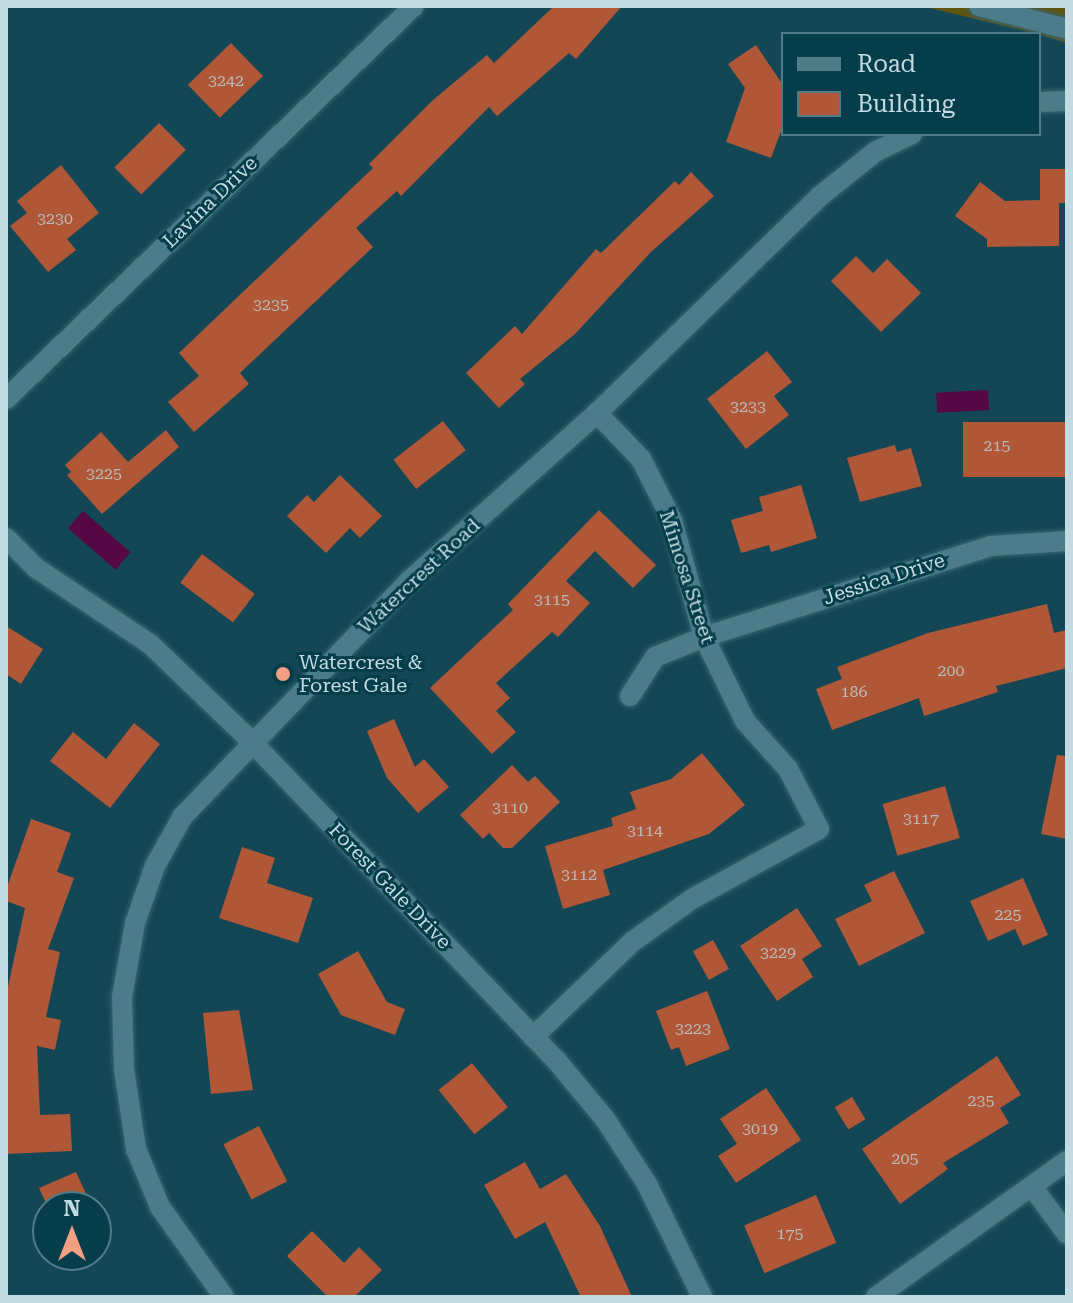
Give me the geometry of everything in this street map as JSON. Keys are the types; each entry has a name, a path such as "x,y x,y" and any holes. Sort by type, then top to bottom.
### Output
{"street":[{"name":"Lavina Drive","path":"6,399 414,6"},
{"path":"979,6 1067,29"},
{"path":"1041,102 1067,101"},
{"name":"Watercrest Road","path":"224,1297 160,1207 136,1149 124,1069 122,997 135,923 155,866 183,816 251,741 408,582 597,413 819,197 875,152 908,136"},
{"name":"Mimosa Street","path":"533,1037 632,942 692,899 819,829 788,769 745,721 704,637 672,520 641,459 597,413"},
{"name":"Forest Gale Drive","path":"6,538 36,568 150,644 251,741 533,1037 605,1119 647,1184 702,1297"},
{"name":"Jessica Drive","path":"630,696 655,657 704,637 991,546 1067,541"},
{"path":"876,1297 1067,1161"},
{"path":"1033,1188 1067,1234"}],"shaded area":[{"path":"921,6 1067,6 1067,43 1041,35 1041,32"},
{"path":"988,390 989,410 937,413 936,393"},
{"path":"83,511 131,552 115,570 68,528"}],"building":[{"path":"554,6 622,6 576,59 569,53 497,116 489,107 401,196 397,191 356,228 373,247 240,373 249,384 194,432 168,402 199,376 179,353 373,168 369,164 433,100 487,55 494,63"},
{"path":"231,43 263,76 220,118 188,85"},
{"path":"756,45 781,82 781,131 771,158 726,142 745,88 728,64"},
{"path":"159,123 186,150 141,194 114,168"},
{"path":"61,165 99,213 67,239 76,250 48,272 10,226 27,213 17,201"},
{"path":"1040,169 1067,169 1067,203 1059,203 1059,246 987,247 987,239 955,216 980,182 1005,201 1040,200"},
{"path":"691,172 714,196 651,252 575,334 520,379 525,384 499,408 466,373 515,326 522,334 596,249 601,253 675,181 679,185"},
{"path":"856,256 873,273 887,259 921,293 881,332 831,281"},
{"path":"767,351 792,382 774,396 789,415 746,449 707,399"},
{"path":"443,421 466,450 416,489 393,460"},
{"path":"963,422 1067,422 1067,477 963,477"},
{"path":"166,430 179,447 102,514 67,475 71,472 65,465 101,432 128,462"},
{"path":"895,445 897,452 911,448 922,486 860,502 847,458"},
{"path":"340,475 382,516 360,538 350,528 326,553 287,516 307,495 314,502"},
{"path":"801,485 817,538 771,552 769,545 741,553 731,520 763,511 759,497"},
{"path":"599,510 656,565 633,588 595,551 566,581 590,603 558,637 552,632 496,683 510,698 496,711 516,732 492,754 430,688 513,610 508,604"},
{"path":"202,554 255,594 233,622 180,583"},
{"path":"1047,604 1054,633 1067,630 1067,668 996,686 998,692 924,716 919,698 832,730 816,689 842,679 837,667 928,633"},
{"path":"6,626 43,649 21,684 6,674"},
{"path":"394,719 415,767 424,759 449,787 418,813 387,778 367,731"},
{"path":"134,723 160,744 110,808 50,761 73,732 106,759"},
{"path":"702,753 745,805 709,834 603,870 610,895 563,909 545,846 613,826 611,818 636,809 630,792 671,779"},
{"path":"1057,755 1067,756 1067,839 1041,834"},
{"path":"512,765 528,782 535,776 560,802 512,848 503,848 489,833 483,839 460,815"},
{"path":"945,786 960,838 897,856 883,804"},
{"path":"31,819 71,833 57,872 74,878 48,949 60,952 46,1017 61,1020 55,1050 37,1046 40,1115 70,1114 72,1151 6,1154 6,996 25,908 6,901 6,890"},
{"path":"242,847 275,858 267,883 313,898 298,943 219,918"},
{"path":"894,871 925,933 859,966 835,919 872,901 864,885"},
{"path":"1023,878 1048,935 1023,946 1015,929 988,941 970,901"},
{"path":"797,908 822,946 802,959 813,977 777,1001 740,946"},
{"path":"713,940 729,969 709,980 693,951"},
{"path":"358,951 387,1002 405,1009 395,1035 341,1015 318,974"},
{"path":"707,991 730,1049 686,1066 679,1047 671,1050 656,1011"},
{"path":"239,1010 253,1090 211,1094 203,1013"},
{"path":"997,1056 1021,1095 1000,1108 1009,1123 943,1163 948,1169 900,1204 862,1149"},
{"path":"472,1063 508,1107 474,1134 439,1090"},
{"path":"766,1088 801,1140 736,1183 718,1156 737,1144 720,1119"},
{"path":"852,1097 865,1119 848,1130 835,1107"},
{"path":"259,1126 287,1181 252,1199 223,1144"},
{"path":"525,1162 540,1189 566,1174 600,1226 632,1297 581,1297 545,1222 515,1239 484,1185"},
{"path":"76,1172 85,1191 40,1191 39,1188"},
{"path":"816,1195 836,1243 765,1273 744,1225"},
{"path":"312,1231 344,1263 359,1247 382,1270 354,1297 328,1297 287,1256"}],"place":[{"name":"Watercrest & Forest Gale","path":"283,674"}]}
